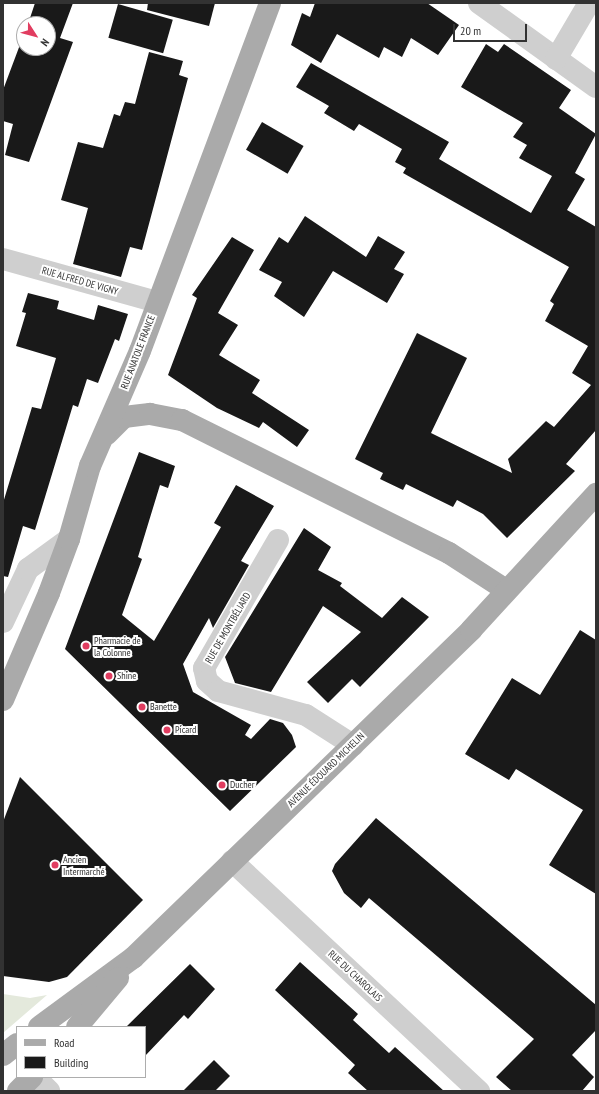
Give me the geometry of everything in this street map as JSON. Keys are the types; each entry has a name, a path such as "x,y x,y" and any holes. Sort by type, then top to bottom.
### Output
{"main road":[{"name":"RUE ANATOLE FRANCE","path":"3,700 69,539 90,466 140,351 157,302 270,3"},
{"path":"102,440 124,417 150,414 182,420 449,553 506,590"},
{"name":"AVENUE ÉDOUARD MICHELIN","path":"40,1026 133,958 471,630 506,590 596,494"},
{"path":"78,1026 133,958"},
{"path":"3,1055 16,1045"},
{"path":"18,1091 31,1078"}],"street":[{"path":"479,3 596,87"},
{"path":"556,58 589,3"},
{"name":"RUE ALFRED DE VIGNY","path":"3,259 157,302"},
{"path":"3,622 28,569 69,539"},
{"name":"RUE DE MONTBÉLIARD","path":"278,540 204,668 207,681 218,691 306,715 353,745"},
{"name":"RUE DU CHAROLAIS","path":"232,861 479,1091"},
{"path":"36,1078 49,1091"}],"shaded area":[{"path":"3,994 30,998 47,995 3,1033"}],"building":[{"path":"35,3 73,3 60,38 73,42 29,162 5,155 13,124 3,121 3,90 16,55 56,56 56,16 31,16"},
{"path":"148,3 215,3 209,26 147,10"},
{"path":"315,3 427,3 459,25 438,55 411,38 402,57 384,47 379,58 337,34 321,63 291,45 302,13 310,17"},
{"path":"118,4 173,20 163,53 108,38"},
{"path":"486,44 498,52 504,44 571,90 559,108 596,134 575,173 585,179 567,210 596,227 596,430 566,464 575,471 507,538 483,514 457,500 453,507 406,484 403,490 380,479 383,473 355,459 417,333 467,358 431,433 512,473 508,459 546,421 554,427 591,385 572,373 588,346 545,321 554,304 550,301 569,267 403,173 406,168 395,162 402,149 359,124 354,131 324,113 329,106 296,87 311,63 449,142 439,159 531,213 552,176 519,158 527,145 513,137 523,123 461,87"},
{"path":"149,52 183,61 179,75 188,78 142,250 130,247 121,277 73,264 88,208 61,200 78,142 103,148 114,114 120,116 125,102 135,104"},
{"path":"262,122 304,146 288,174 246,150"},
{"path":"305,216 366,257 378,236 405,252 394,269 404,274 387,303 333,271 304,317 274,296 282,282 259,270 279,237 288,243"},
{"path":"232,237 254,250 218,313 238,325 219,355 260,380 252,393 309,430 297,447 263,422 259,428 217,408 168,375 197,298 192,295"},
{"path":"28,293 59,301 57,309 94,320 98,305 128,314 119,341 115,339 98,383 87,379 78,407 73,405 35,530 23,526 8,577 3,576 3,503 32,407 41,409 56,358 16,346 26,313 22,312"},
{"path":"139,452 175,466 168,488 160,485 138,557 142,559 122,615 154,641 221,527 214,523 236,485 274,506 241,561 249,565 213,628 209,618 183,664 193,692 251,725 245,735 251,739 270,719 283,723 292,735 296,747 230,811 65,649"},
{"path":"304,528 331,547 318,570 342,583 340,586 382,618 402,597 429,617 360,687 352,679 328,703 307,682 361,632 323,606 271,692 235,683 225,657"},
{"path":"580,630 596,640 596,894 549,865 583,810 516,769 509,780 465,754 512,678 540,695"},
{"name":"Ancien Intermarché","path":"20,777 143,900 67,977 49,982 3,976 3,822"},
{"path":"376,818 596,1005 596,1030 572,1055 594,1077 582,1091 512,1091 496,1077 534,1039 369,898 361,908 344,893 332,871 335,864"},
{"path":"300,962 358,1014 353,1020 389,1053 395,1047 444,1091 368,1091 348,1073 355,1065 275,990"},
{"path":"190,964 215,989 188,1019 184,1015 146,1055 146,1026 127,1026"},
{"path":"214,1060 230,1076 215,1091 183,1091"}],"place":[{"name":"Pharmacie de la Colonne","path":"86,646"},
{"name":"Shine","path":"109,676"},
{"name":"Banette","path":"142,707"},
{"name":"Picard","path":"167,730"},
{"name":"Ducher","path":"222,785"},
{"name":"Ancien Intermarché","path":"55,865"}]}
